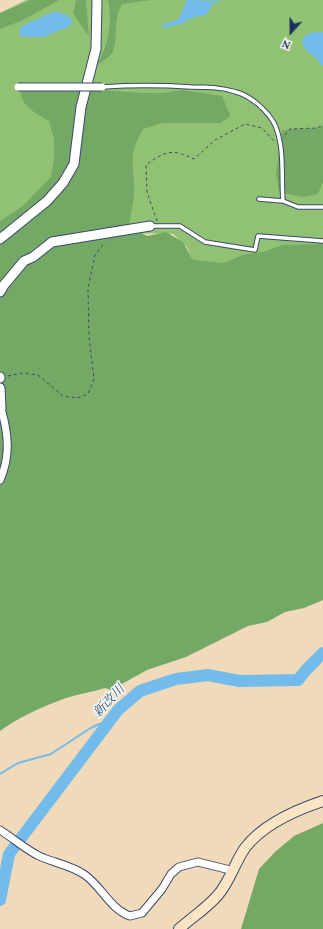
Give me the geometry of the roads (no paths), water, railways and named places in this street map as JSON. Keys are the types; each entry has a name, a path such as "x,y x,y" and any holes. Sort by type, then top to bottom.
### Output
{"main road":[{"path":"179,929 218,895 234,871 245,848 264,829 303,809 323,801"}],"street":[{"path":"0,239 47,201 63,183 74,164 81,107 96,49 97,0"},
{"path":"18,87 102,87"},
{"path":"0,292 24,261 33,257 52,242 154,224"},
{"path":"0,388 0,406 6,425 8,445 6,466 0,480"},
{"path":"0,830 38,856 71,867 84,874 100,889 118,910 130,916 142,913 162,889 171,874 179,867 198,862 234,871"}],"lane":[{"path":"102,87 129,85 222,88 238,92 251,100 264,111 274,124 280,141 283,201"},
{"path":"259,199 283,201 298,207 323,207"},
{"path":"154,224 180,226 206,242 255,250 258,236 323,241"}],"water":[{"path":"187,0 222,1 213,4 206,15 194,17 181,24 164,28 161,25 178,20"},
{"path":"53,12 64,14 73,22 66,29 59,30 45,37 21,37 19,30 24,25"},
{"path":"314,32 323,32 323,67 318,60 305,49 302,43 304,36"}],"waterway":[{"name":"新改川","path":"0,900 9,854 118,710 140,691 176,679 208,675 239,681 298,680 323,653"},
{"path":"0,774 18,763 51,754 89,729 99,724 107,724"}]}
